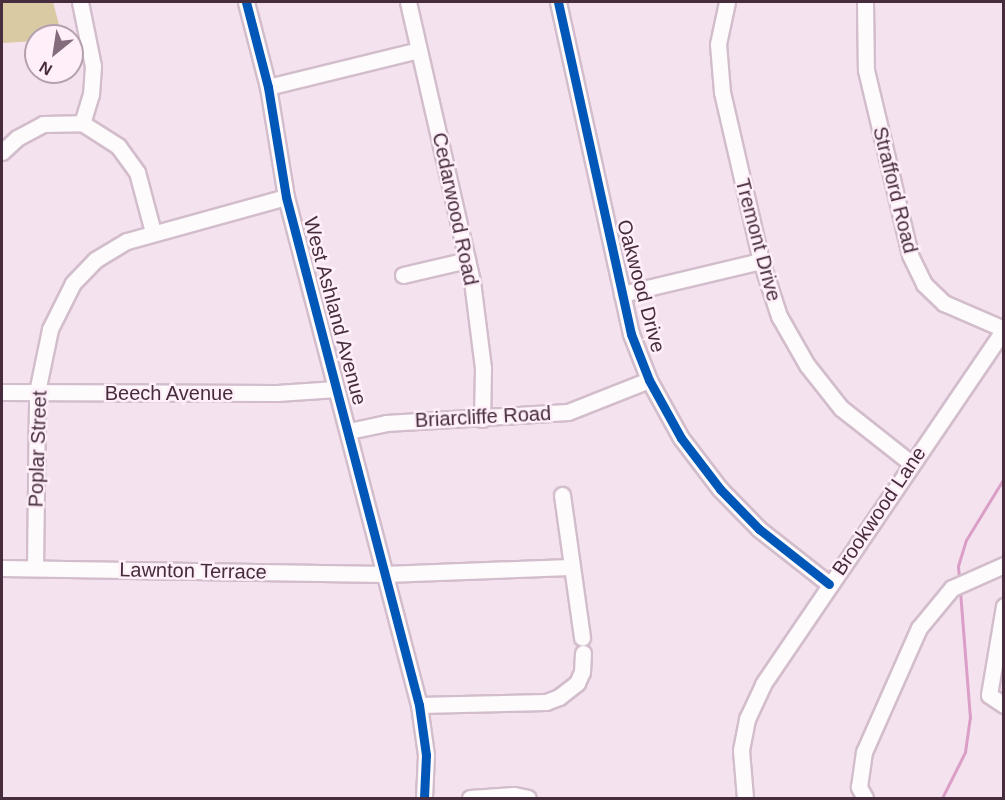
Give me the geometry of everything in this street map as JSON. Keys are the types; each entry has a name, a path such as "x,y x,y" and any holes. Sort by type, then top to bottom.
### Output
{"street":[{"path":"80,2 93,66 91,94 82,123"},
{"name":"West Ashland Avenue","path":"246,2 268,87 286,197 336,389 349,430 419,705 426,755 424,798"},
{"name":"Cedarwood Road","path":"408,2 467,260 483,368 482,419"},
{"name":"Oakwood Drive","path":"558,2 631,334 649,380 681,438 720,489 759,529 829,584"},
{"name":"Tremont Drive","path":"727,2 718,65 761,261 780,316 822,387 857,423 911,464"},
{"name":"Strafford Road","path":"865,2 866,70 909,255 924,284 944,303 1004,330"},
{"path":"268,87 419,50"},
{"path":"2,152 17,138 43,124 82,123 118,146 137,172 153,232"},
{"name":"Poplar Street","path":"35,568 37,392 50,329 73,283 110,250 153,232 286,197"},
{"path":"403,275 467,260"},
{"path":"622,294 761,261"},
{"name":"Brookwood Lane","path":"745,798 741,750 747,719 763,684 1004,330"},
{"name":"Briarcliffe Road","path":"349,430 386,423 568,412 649,380"},
{"name":"Beech Avenue","path":"2,392 277,393 336,389"},
{"path":"419,705 552,700 577,683 582,672 582,646 562,495"},
{"path":"865,798 859,787 864,752 882,706 919,628 958,585 1004,565"},
{"name":"Lawnton Terrace","path":"2,568 385,574 570,567"},
{"path":"1004,606 989,695 1004,705"},
{"path":"470,798 514,795 528,798"}],"shaded area":[{"path":"2,2 53,2 59,24 24,24 24,42 2,43"}],"waterway":[{"path":"959,578 958,566 966,540 1004,478"},
{"path":"942,798 965,752 970,718 960,591"}],"cycle path":[{"path":"246,2 268,87 286,197 419,705 426,755 424,798"},
{"path":"558,2 631,334 649,380 681,438 720,489 759,529 829,584"}]}
